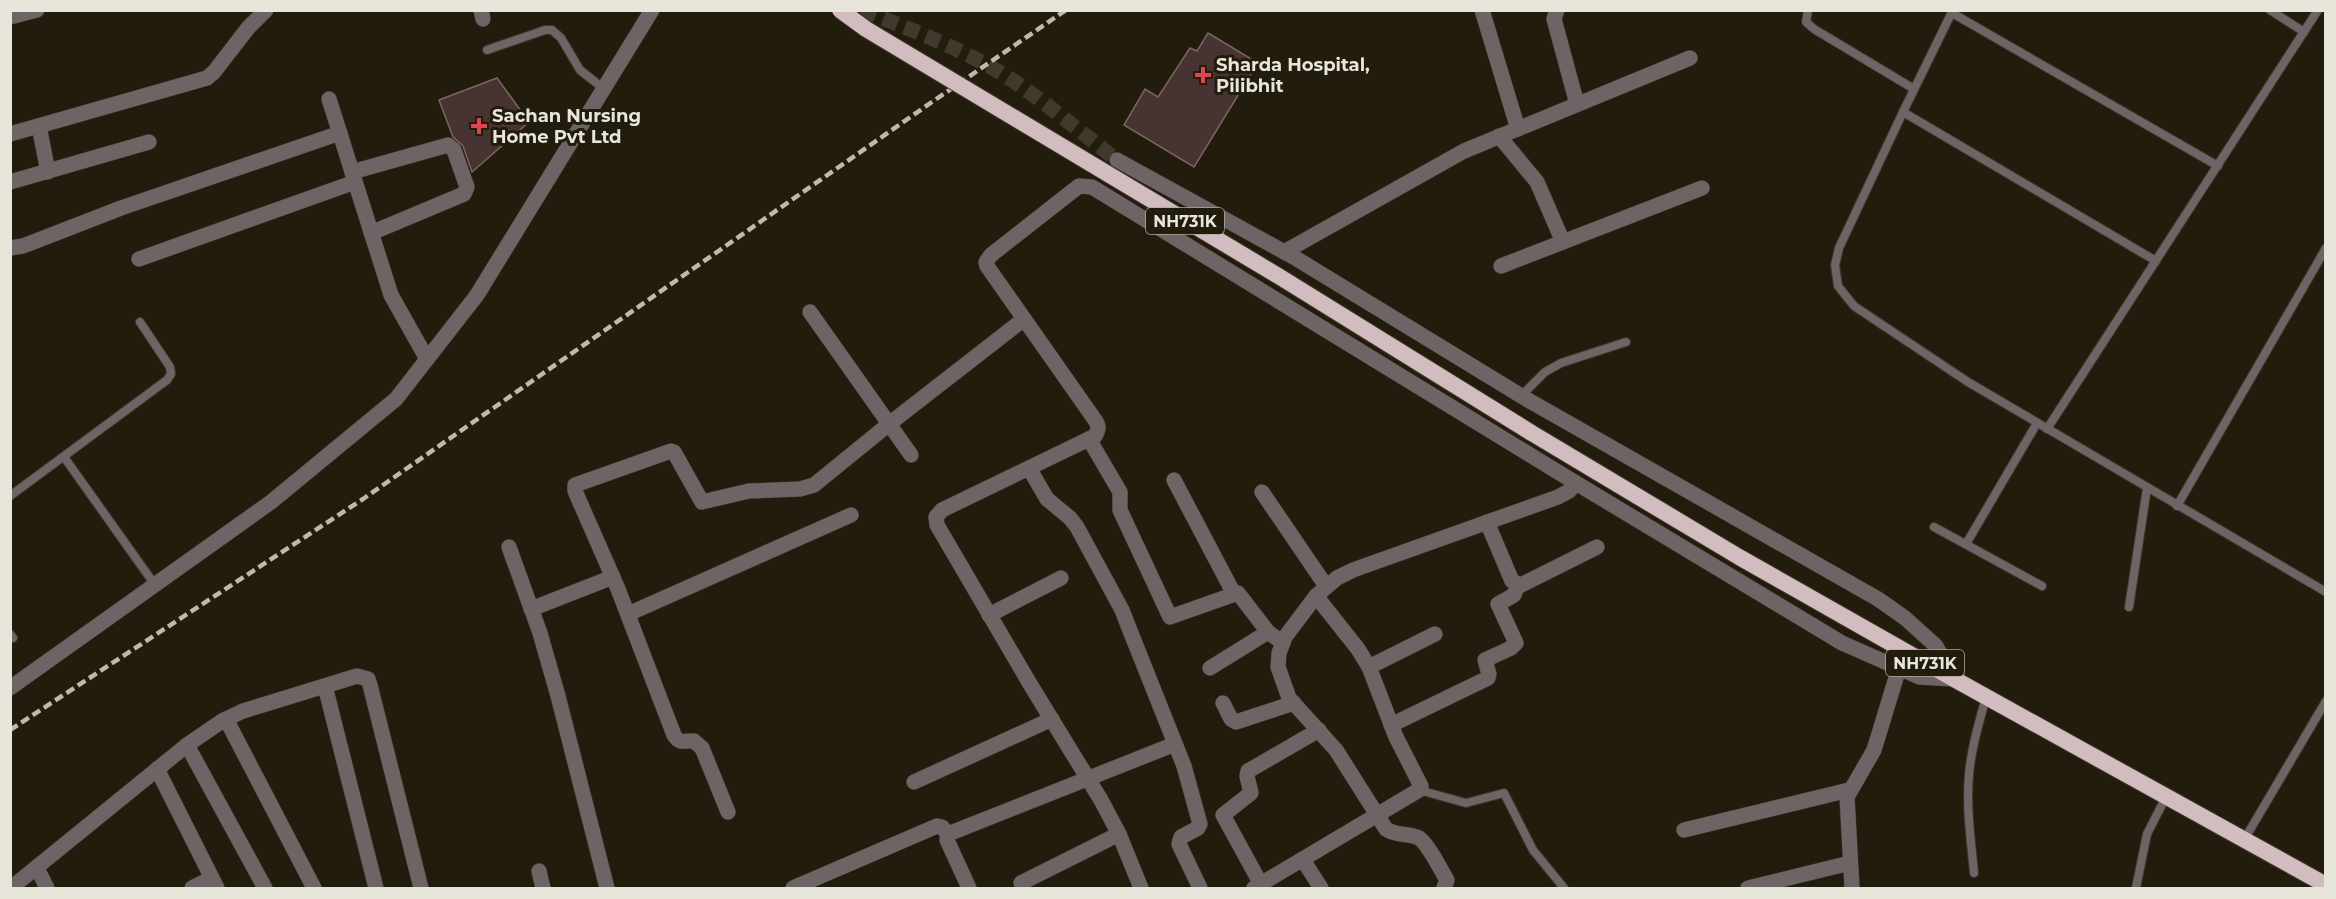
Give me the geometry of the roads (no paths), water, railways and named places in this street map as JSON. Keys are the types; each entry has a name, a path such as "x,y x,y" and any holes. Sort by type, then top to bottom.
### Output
{"highway":[{"name":"NH731K","path":"840,10 866,29 1270,271 1530,432 1729,551 1954,680 2325,885"}],"street":[{"path":"10,17 37,10"},
{"path":"10,134 211,76 248,28 266,10"},
{"path":"10,688 271,502 396,399 477,295 652,10"},
{"path":"1482,10 1518,129"},
{"path":"1557,10 1554,20 1577,104"},
{"path":"1284,252 1446,160 1690,58"},
{"path":"329,99 391,295 427,359"},
{"path":"39,126 48,172"},
{"path":"10,248 23,246 121,208 340,133"},
{"path":"1499,136 1537,182 1563,242"},
{"path":"10,183 149,142"},
{"path":"139,259 354,177 447,146 454,150 467,187 464,195 371,233"},
{"path":"1117,160 1284,252 1521,396 1878,599 1905,618 1936,646 1954,680"},
{"path":"1141,888 1119,834 937,525 936,517 942,510 1095,436 1099,426 987,266 987,258 1079,186 1092,187 1576,483 1842,642 1919,677 1954,680"},
{"path":"1502,266 1702,188"},
{"path":"810,312 912,455"},
{"path":"728,812 702,748 694,741 677,740 613,577 575,491 575,485 671,451 674,452 702,502 749,491 808,488 1024,319"},
{"path":"1089,438 1120,492 1120,510 1170,617 1234,594 1242,596 1268,632 1283,643"},
{"path":"1029,468 1047,499 1070,518 1077,527 1122,610 1186,772 1200,824 1198,828 1180,837 1179,843 1200,888"},
{"path":"1174,480 1234,594"},
{"path":"1444,888 1447,880 1423,842 1416,837 1391,832 1377,815 1336,750 1289,698 1278,667 1279,652 1283,643 1321,591 1353,570 1564,495 1576,483"},
{"path":"1262,492 1369,667 1391,724 1420,781 1419,790 1259,887 1223,815 1251,793 1248,771 1319,730"},
{"path":"628,614 851,515"},
{"path":"1486,522 1512,581 1518,585 1529,582 1597,547"},
{"path":"509,547 558,696 607,888"},
{"path":"531,609 613,577"},
{"path":"989,615 1061,578"},
{"path":"1391,724 1488,678 1485,660 1512,648 1516,643 1498,604 1514,595 1518,585"},
{"path":"1210,668 1268,632"},
{"path":"1369,667 1435,634"},
{"path":"1852,888 1847,796 1874,750 1899,668"},
{"path":"11,888 187,745 226,719 243,711 357,676 368,679 421,888"},
{"path":"325,686 376,888"},
{"path":"1223,703 1231,719 1236,722 1294,704"},
{"path":"226,719 314,888"},
{"path":"914,782 1052,719"},
{"path":"948,834 1175,744"},
{"path":"187,745 265,888"},
{"path":"157,769 214,883 192,888"},
{"path":"1684,830 1849,790"},
{"path":"792,888 937,826 942,827 948,834"},
{"path":"948,834 947,840 969,888"},
{"path":"1021,883 1119,834"},
{"path":"1303,860 1321,888"},
{"path":"1748,888 1850,863"},
{"path":"37,868 47,888"},
{"path":"539,872 543,888"}],"lane":[{"path":"1808,10 1806,22 1814,28 1914,89"},
{"path":"2270,10 2304,32"},
{"path":"2047,429 2318,10"},
{"path":"2218,166 1953,12 1902,112 1839,248 1835,266 1838,286 1854,306 1968,382 2325,592"},
{"path":"487,50 545,30 552,30 561,38 580,70 604,89"},
{"path":"1902,112 2156,261"},
{"path":"2177,506 2323,258 2325,248"},
{"path":"10,496 167,380 171,374 170,367 140,322"},
{"path":"1521,396 1545,372 1560,363 1626,342"},
{"path":"1966,544 2037,423"},
{"path":"64,457 154,585"},
{"path":"2129,607 2147,488"},
{"path":"1934,527 2042,586"},
{"path":"1974,873 1968,814 1969,774 1975,736 1986,697"},
{"path":"2244,840 2325,701"},
{"path":"1419,790 1466,803 1504,793 1533,850 1564,888"},
{"path":"2136,888 2147,834 2166,797"}],"tunnel":[{"path":"862,10 941,42 997,71 1041,101 1117,160"}],"railway":[{"path":"10,730 363,499 1066,10"}],"place":[{"name":"Sharda Hospital, Pilibhit","path":"1203,75"},
{"name":"Sachan Nursing Home Pvt Ltd","path":"479,126"}]}
